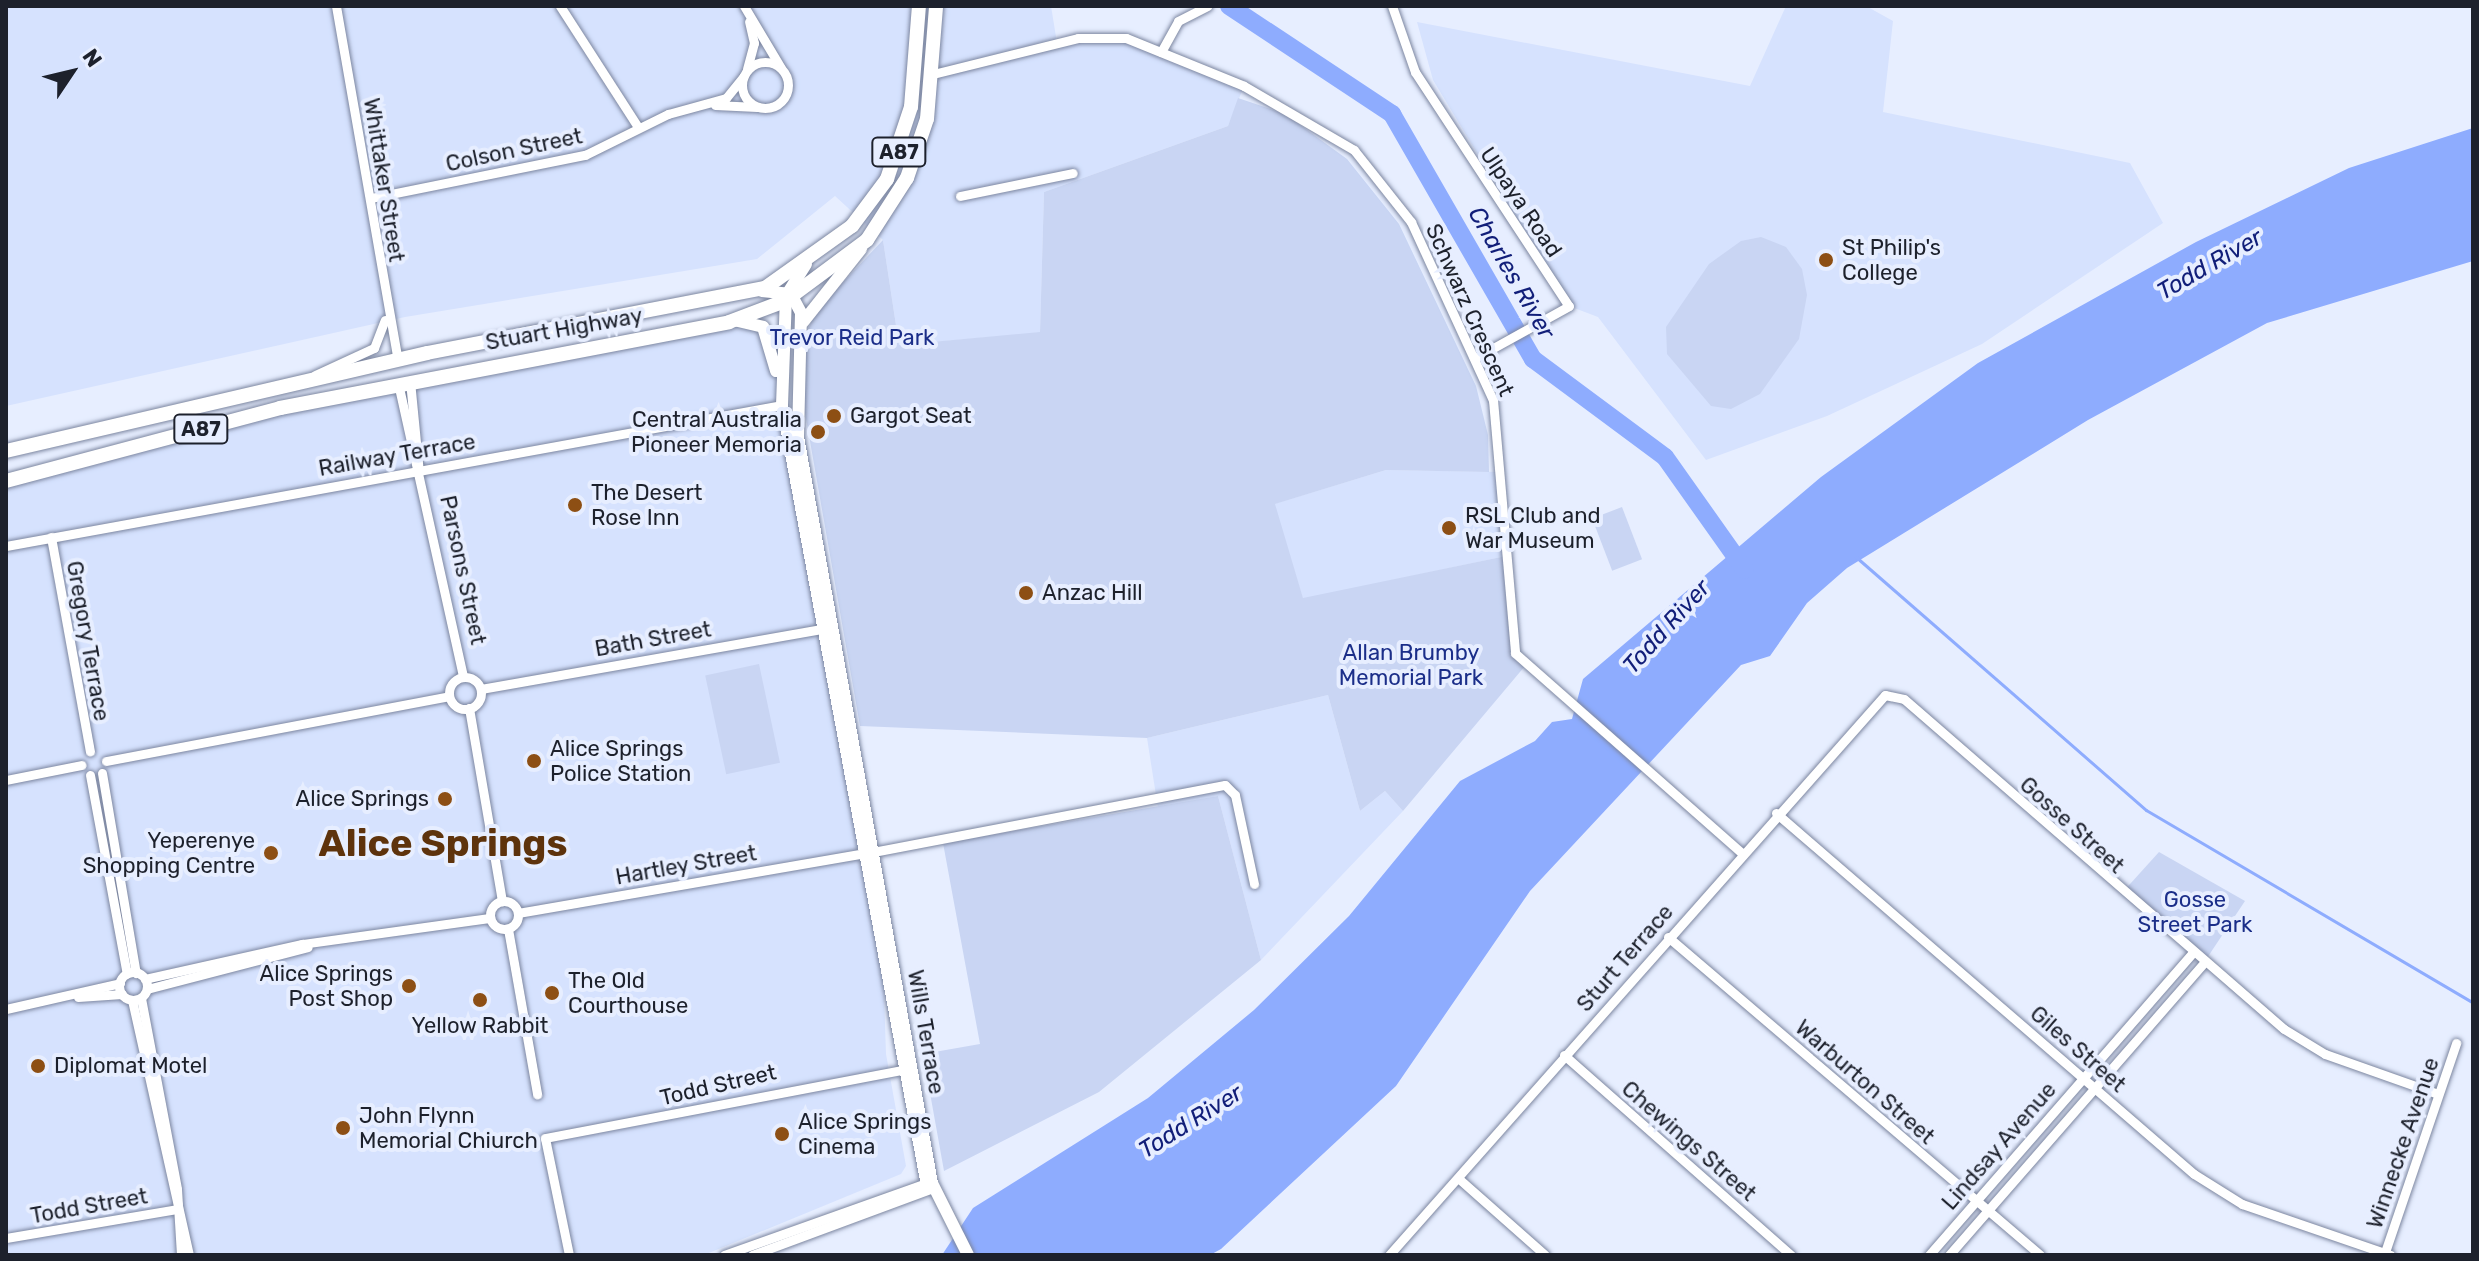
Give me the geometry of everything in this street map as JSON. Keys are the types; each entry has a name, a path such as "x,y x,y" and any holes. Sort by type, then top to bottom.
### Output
{"highway":[{"name":"Stuart Highway","path":"6,451 398,360 755,293 806,264 852,226 887,179 905,134 915,71 919,6"},
{"name":"Stuart Highway","path":"6,481 404,381 729,322 789,296 867,240 915,161 933,74 936,6"},
{"path":"915,71 933,74"},
{"name":"Parsons Street","path":"398,360 404,381"}],"main road":[{"path":"801,330 867,240"},
{"path":"755,293 789,296 806,264"},
{"name":"Wills Terrace","path":"788,404 801,330 789,296"},
{"name":"Wills Terrace","path":"789,296 788,404 906,1069 930,1186 968,1255"},
{"path":"729,322 754,321 768,334 788,404"}],"street":[{"name":"Whittaker Street","path":"336,6 398,360"},
{"path":"560,6 638,127"},
{"path":"744,6 782,69 785,95 761,107 745,95 745,74 754,43 744,6"},
{"path":"1161,52 1178,21 1207,6"},
{"name":"Ulpaya Road","path":"1392,6 1415,72 1569,306 1475,358"},
{"name":"Schwarz Crescent","path":"933,74 1094,36 1161,52 1244,86 1354,150 1411,222 1475,358 1501,439 1515,653 1741,852"},
{"path":"745,74 760,62 782,69"},
{"name":"Colson Street","path":"371,198 585,155 638,127 731,95 745,74"},
{"name":"Colson Street","path":"704,105 761,107"},
{"path":"960,196 1073,173"},
{"path":"307,380 374,348 385,334 386,301"},
{"name":"Parsons Street","path":"404,381 419,472 463,676"},
{"name":"Railway Terrace","path":"6,546 788,404"},
{"name":"Gregory Terrace","path":"51,537 90,751"},
{"name":"Bath Street","path":"481,689 827,628"},
{"path":"449,696 463,676 481,689 469,708 502,901 518,913 508,929 537,1094"},
{"name":"Sturt Terrace","path":"1389,1255 1876,700 1893,694"},
{"name":"Gosse Street","path":"1893,694 2203,964 2325,1054 2438,1094"},
{"path":"6,780 82,765 90,751 106,761 449,696 469,708"},
{"path":"106,761 102,773 132,973"},
{"path":"82,765 90,775 132,973 141,992 177,1209 181,1255"},
{"path":"90,775 102,773"},
{"name":"Hartley Street","path":"518,913 867,853 1225,785 1235,795 1254,884"},
{"name":"Giles Street","path":"1776,813 2194,1174 2242,1204 2386,1254"},
{"path":"490,918 502,901"},
{"path":"6,1009 77,997 141,992 308,947 490,918 508,929"},
{"name":"Warburton Street","path":"1668,937 2040,1255"},
{"name":"Lindsay Avenue","path":"1929,1255 2192,954"},
{"name":"Lindsay Avenue","path":"1949,1255 2203,964"},
{"path":"77,997 120,983 132,973"},
{"path":"120,983 122,994"},
{"name":"Winnecke Avenue","path":"2386,1254 2456,1043"},
{"name":"Chewings Street","path":"1564,1055 1791,1255"},
{"name":"Todd Street","path":"569,1255 545,1138 906,1069"},
{"path":"1458,1178 1545,1255"},
{"path":"724,1255 930,1186"},
{"path":"752,1255 930,1186"},
{"path":"177,1209 189,1255"},
{"name":"Todd Street","path":"6,1238 177,1209"}],"shaded area":[{"path":"6,6 1051,6 1057,43 1111,36 1244,86 1228,126 1044,192 1040,333 899,345 883,240 835,196 757,259 405,317 6,406"},
{"name":"St Philip's College","path":"1786,6 1866,6 1893,21 1883,112 2130,163 2163,223 1982,344 1827,416 1706,460 1598,317 1569,306 1433,80 1417,22 1750,86"},
{"path":"745,320 767,329 782,386 883,963 886,1054 906,1166 901,1174 704,1255 6,1255 6,481 208,427"},
{"path":"1386,470 1503,472 1506,556 1303,599 1274,504"},
{"path":"1328,695 1360,811 1385,791 1403,811 1261,960 1218,796 1158,808 1147,738"}],"green space":[{"path":"1238,98 1285,114 1347,159 1399,224 1476,386 1488,435 1489,472 1386,470 1275,504 1303,598 1506,556 1510,639 1525,666 1403,811 1385,791 1360,811 1328,695 1147,738 860,726 804,407 807,332 816,311 883,240 899,345 1040,332 1044,192 1228,126"},
{"path":"1761,237 1786,247 1802,269 1807,295 1799,339 1760,394 1731,409 1711,406 1667,354 1666,327 1709,264 1741,241"},
{"path":"1622,507 1642,559 1612,571 1592,518"},
{"path":"759,664 780,763 726,774 705,675"},
{"path":"1218,796 1261,960 1099,1092 944,1171 923,1054 980,1044 943,843"},
{"name":"Gosse Street Park","path":"2159,852 2245,901 2203,964 2121,894"}],"water":[{"name":"Todd River","path":"2473,128 2473,261 2267,323 2088,420 1847,568 1807,603 1770,656 1741,665 1530,891 1396,1086 1221,1249 1210,1255 942,1255 973,1208 1148,1098 1254,1010 1349,916 1460,781 1535,741 1552,722 1572,719 1583,679 1821,477 1978,363 2196,242 2349,168"}],"waterway":[{"name":"Charles River","path":"1229,6 1392,114 1533,359 1665,457 1745,570"},
{"path":"1856,557 2146,810 2473,1003"}],"place":[{"name":"St Philip's College","path":"1826,260"},
{"name":"Gargot Seat","path":"834,416"},
{"name":"Central Australia Pioneer Memoria","path":"818,432"},
{"name":"The Desert Rose Inn","path":"575,505"},
{"name":"RSL Club and War Museum","path":"1449,528"},
{"name":"Anzac Hill","path":"1026,593"},
{"name":"Alice Springs Police Station","path":"534,761"},
{"name":"Alice Springs","path":"445,799"},
{"name":"Yeperenye Shopping Centre","path":"271,853"},
{"name":"Alice Springs Post Shop","path":"409,986"},
{"name":"The Old Courthouse","path":"552,993"},
{"name":"Yellow Rabbit","path":"480,1000"},
{"name":"Diplomat Motel","path":"38,1066"},
{"name":"John Flynn Memorial Chiurch","path":"343,1128"},
{"name":"Alice Springs Cinema","path":"782,1134"}],"district":[{"name":"Alice Springs","path":"443,844"}],"park label":[{"name":"Trevor Reid Park","path":"852,338"},
{"name":"Allan Brumby Memorial Park","path":"1411,664"}]}
